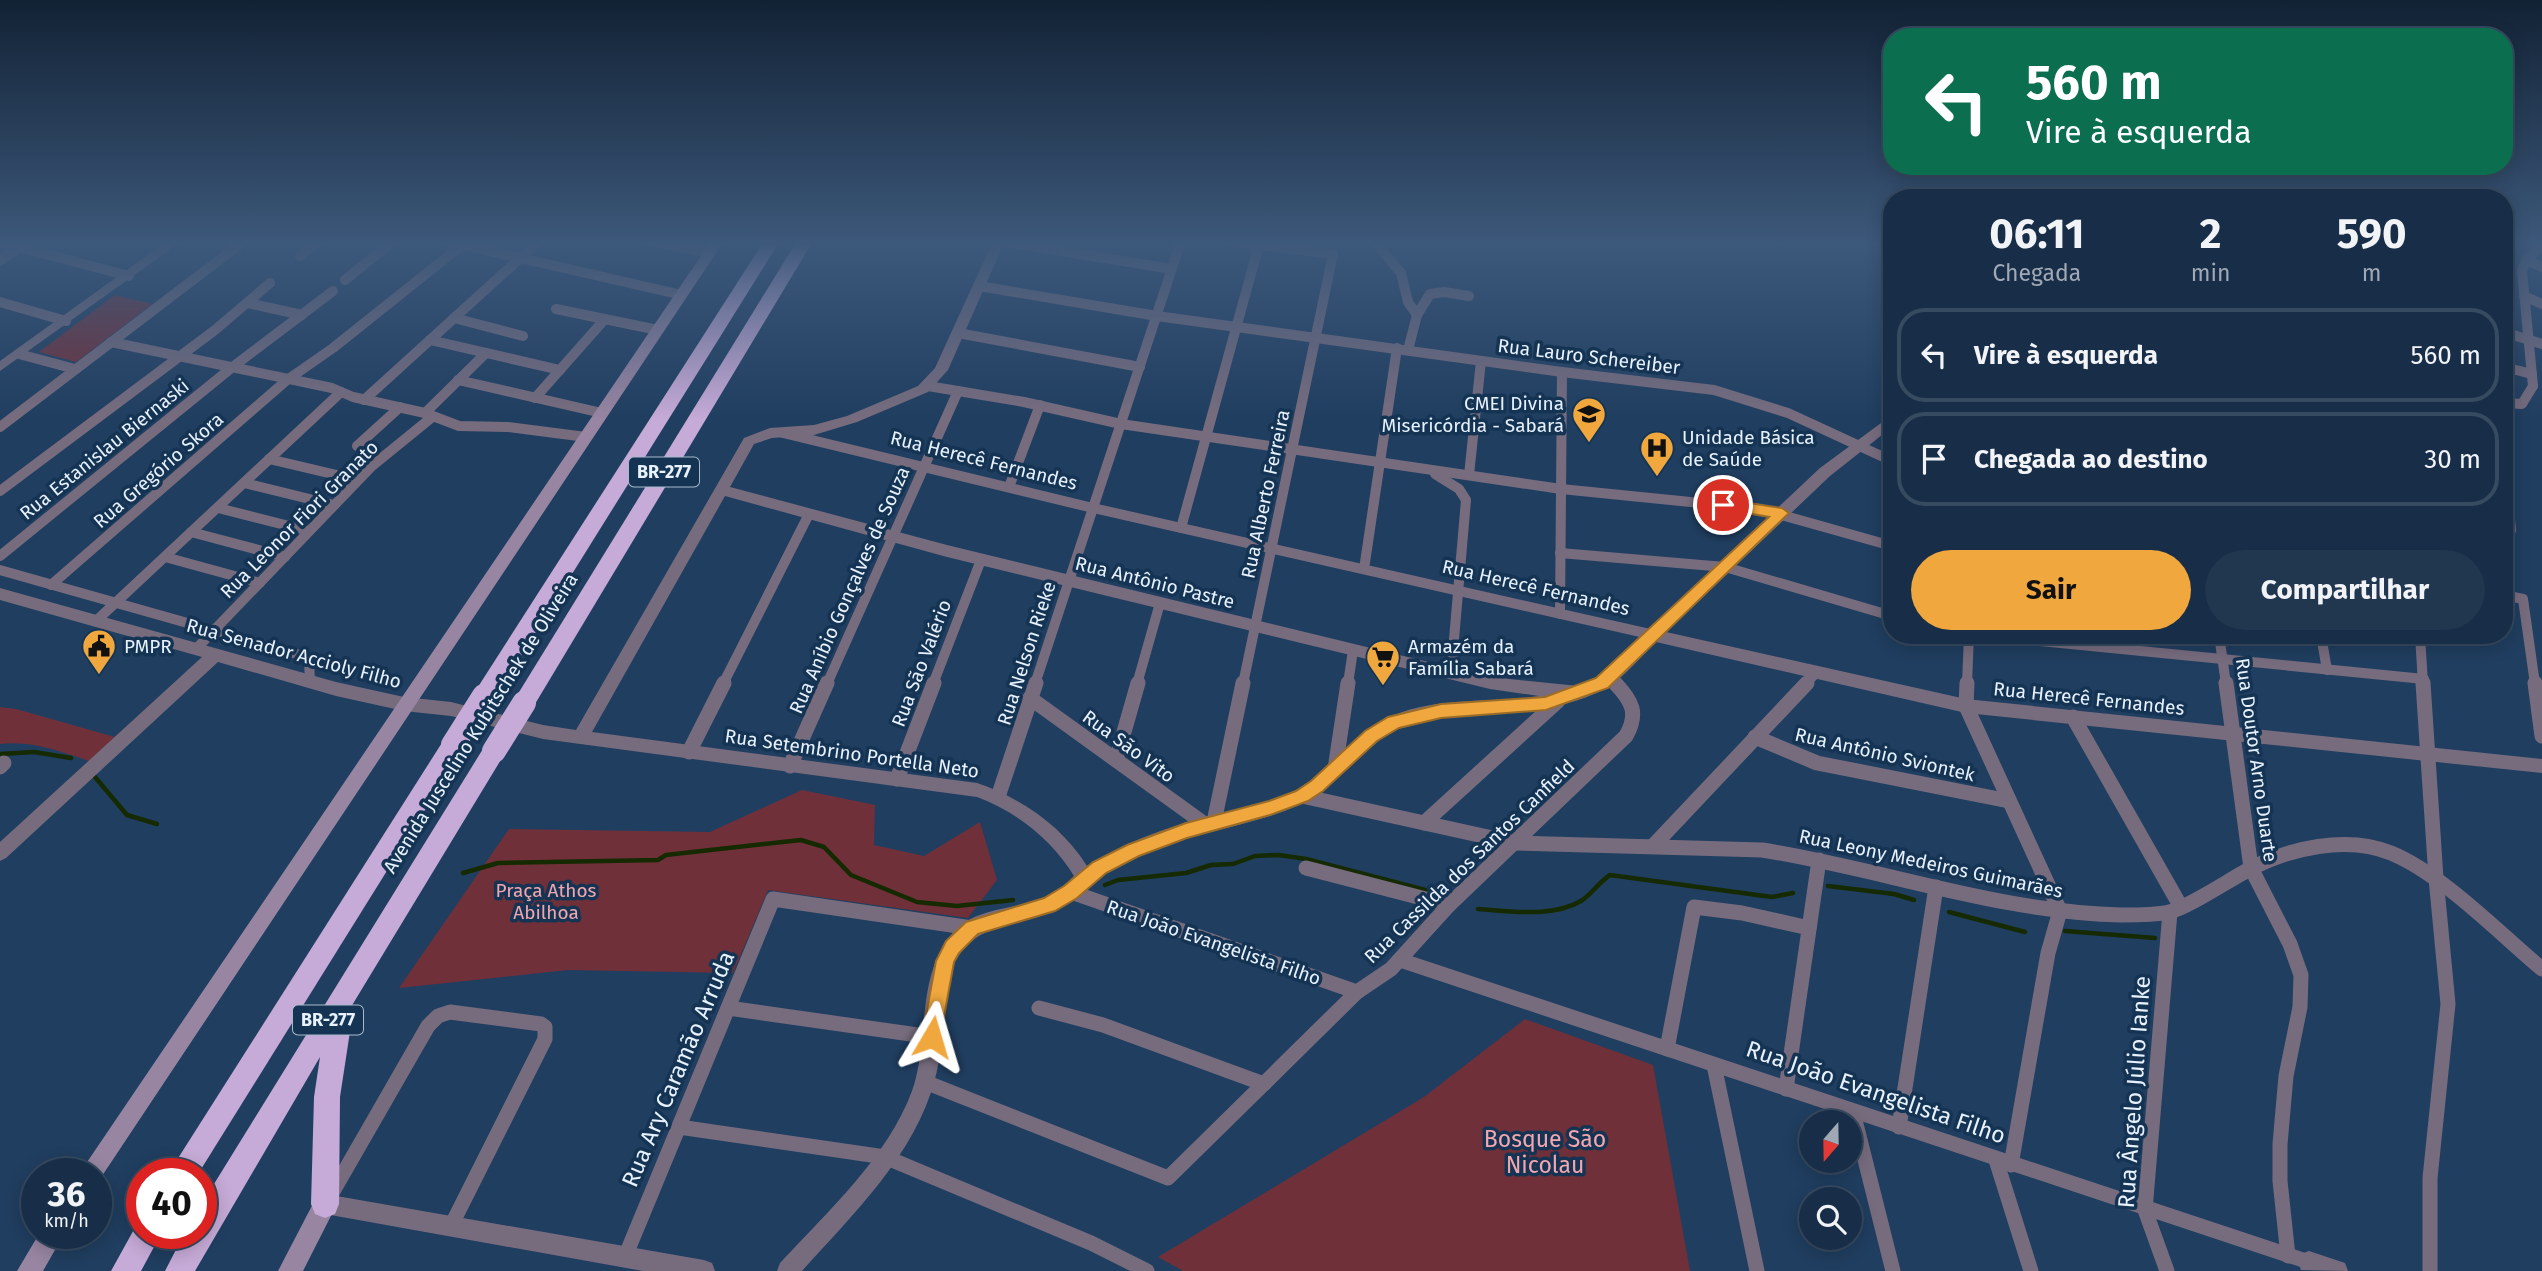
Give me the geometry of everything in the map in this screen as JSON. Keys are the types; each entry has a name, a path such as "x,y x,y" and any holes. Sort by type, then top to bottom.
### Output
{"highway":[{"name":"Avenida Juscelino Kubitschek de Oliveira","path":"192,1158 735,300"},
{"name":"Avenida Juscelino Kubitschek de Oliveira","path":"217,1206 769,300"},
{"path":"325,1204 329,1073 344,994"},
{"path":"125,1271 138,1249"},
{"name":"Avenida Juscelino Kubitschek de Oliveira","path":"179,1271 192,1249"}],"main road":[{"path":"101,1158 678,300"},
{"path":"290,1271 325,1204"},
{"path":"29,1271 43,1249"}],"street":[{"path":"0,367 95,300"},
{"path":"0,427 165,300"},
{"path":"0,491 251,300"},
{"name":"Rua Estanislau Biernaski","path":"0,556 230,369 320,300"},
{"name":"Rua Gregório Skora","path":"51,584 288,380 392,300"},
{"path":"364,400 474,300"},
{"path":"580,738 749,441 761,435 814,430 836,424 903,399 928,386 941,370 973,300"},
{"name":"Rua Lauro Schereiber","path":"1064,300 1157,316 1562,372 1702,388 1788,413 1883,457"},
{"name":"Rua Nelson Rieke","path":"998,797 1162,300"},
{"path":"1181,528 1244,300"},
{"name":"Rua Alberto Ferreira","path":"1210,824 1272,549 1324,300"},
{"path":"1407,300 1417,315"},
{"path":"1364,569 1380,462 1402,349 1426,300"},
{"path":"2513,404 2522,404 2536,383 2524,300"},
{"path":"0,302 66,321"},
{"path":"248,303 302,315"},
{"path":"556,309 658,330"},
{"path":"454,318 523,336"},
{"path":"535,398 605,319"},
{"path":"958,334 1140,367"},
{"path":"2513,334 2542,345"},
{"path":"430,340 559,370"},
{"path":"111,342 341,392 465,427 503,427 586,437"},
{"name":"Rua Leonor Fiori Granato","path":"195,649 358,480 428,415 486,353"},
{"path":"19,354 75,369"},
{"path":"1469,475 1481,360"},
{"path":"1560,614 1562,372"},
{"path":"2513,372 2536,383"},
{"path":"458,380 602,414"},
{"path":"928,386 1040,405 1121,424 1561,489 1750,507 1782,513 1883,542"},
{"name":"Rua Aníbio Gonçalves de Souza","path":"790,766 958,391"},
{"path":"96,621 341,392"},
{"path":"1009,487 1040,405"},
{"path":"357,446 400,407"},
{"path":"788,1271 885,1157 910,1117 925,1082 945,961 952,947 972,928 1048,905 1071,892 1085,878 1133,851 1302,796 1371,736 1409,717 1454,710 1558,701 1585,691 1610,677 1825,472 1883,428"},
{"name":"Rua Herecê Fernandes","path":"779,432 1093,508 1966,706 2542,766"},
{"path":"269,459 358,480"},
{"path":"1426,469 1460,489 1466,500 1451,674"},
{"path":"244,483 334,505"},
{"name":"Rua Antônio Pastre","path":"720,490 981,560 1451,674 1521,688 1585,691"},
{"path":"218,508 309,531"},
{"path":"689,752 809,514"},
{"path":"191,532 285,557"},
{"path":"1560,553 1726,567 1883,613"},
{"path":"165,557 260,583"},
{"name":"Rua São Valério","path":"897,779 981,560"},
{"path":"0,570 304,657 311,668 310,682"},
{"name":"Rua Senador Accioly Filho","path":"0,594 310,682 404,704 436,706 543,732 580,738"},
{"path":"2513,597 2523,599 2539,688 2542,730"},
{"path":"1116,760 1160,603"},
{"path":"1969,644 1966,706 2060,911 2048,953 2003,1162 2031,1271"},
{"path":"2069,644 2424,679"},
{"path":"2119,644 2119,649"},
{"name":"Rua Doutor Arno Duarte","path":"2220,644 2251,868 2290,944 2301,975 2300,1007 2286,1076 2280,1144 2280,1181 2304,1263"},
{"path":"2323,644 2327,670"},
{"path":"2421,644 2448,1017 2430,1178 2430,1271"},
{"path":"1335,769 1353,650"},
{"path":"0,853 215,655"},
{"path":"1654,845 1816,673"},
{"name":"Rua Cassilda dos Santos Canfield","path":"925,1082 1168,1178 1357,992 1384,975 1400,960 1449,905 1617,745 1633,725 1636,716 1635,708 1610,677"},
{"name":"Rua São Vito","path":"1030,698 1210,824"},
{"path":"1424,823 1558,701"},
{"path":"2073,717 2175,910"},
{"name":"Rua Antônio Sviontek","path":"1755,737 1817,763 2009,801"},
{"name":"Rua Setembrino Portella Neto","path":"580,738 965,788 998,797 1067,849 1085,878"},
{"name":"Rua Leony Medeiros Guimarães","path":"1302,796 1515,843 1762,850 2060,911 2123,915 2175,910 2251,868 2297,851 2343,845 2376,849 2401,857 2436,878 2542,969"},
{"path":"1786,1089 1819,860"},
{"path":"1306,868 1449,905"},
{"path":"1899,1127 1936,887"},
{"name":"Rua João Evangelista Filho","path":"1071,892 1357,992"},
{"name":"Rua Ary Caramão Arruda","path":"625,1257 773,899 972,928"},
{"path":"1667,1049 1694,906 1809,928"},
{"name":"Rua Ângelo Júlio Ianke","path":"2167,1271 2144,1210 2175,910"},
{"name":"Rua João Evangelista Filho","path":"1400,960 1847,1110"},
{"path":"728,1008 932,1037"},
{"path":"1039,1008 1103,1025 1264,1084"},
{"path":"451,1226 545,1039 545,1027 535,1023 450,1012 438,1016 428,1026 325,1204 704,1271"},
{"path":"1714,1065 1757,1271"},
{"name":"Rua João Evangelista Filho","path":"1862,1115 2304,1263 2337,1271"},
{"path":"679,1127 885,1157 1091,1243 1146,1271"},
{"path":"1862,1148 1893,1271"}],"green space":[{"path":"108,300 137,300 152,304 76,362 39,352"},
{"path":"0,707 16,709 115,737 89,761 34,745 0,744"},
{"name":"Praça Athos Abilhoa","path":"802,790 875,805 874,845 924,856 980,822 997,880 968,918 768,890 733,973 568,970 399,988 509,829 710,832"},
{"name":"Bosque São Nicolau","path":"1525,1019 1653,1065 1690,1271 1183,1271 1158,1257 1424,1097"}],"waterway":[{"path":"0,754 34,752 71,758"},
{"path":"95,777 127,815 157,824"},
{"path":"463,873 498,863 658,860 666,855 801,840 824,847 851,875 917,902 957,906 1013,900"},
{"path":"1105,885 1118,880 1186,873 1211,865 1233,864 1255,856 1279,855 1306,859 1433,892"},
{"path":"1478,909 1531,912 1557,910 1581,901 1610,875 1772,897 1793,893"},
{"path":"1828,886 1894,894 1914,900"},
{"path":"1949,912 2025,932"},
{"path":"2065,931 2155,938"}],"place":[{"name":"CMEI Divina Misericórdia - Sabará","path":"1589,444"},
{"name":"Unidade Básica de Saúde","path":"1657,478"},
{"name":"PMPR","path":"99,676"},
{"name":"Armazém da Família Sabará","path":"1383,687"}],"route":[{"path":"932,1037 945,961 952,947 972,928 1048,905 1071,892 1085,878 1114,859 1133,851 1186,831 1270,808 1302,796 1317,786 1371,736 1394,722 1441,711 1546,704 1602,683 1782,513 1723,505"}]}
